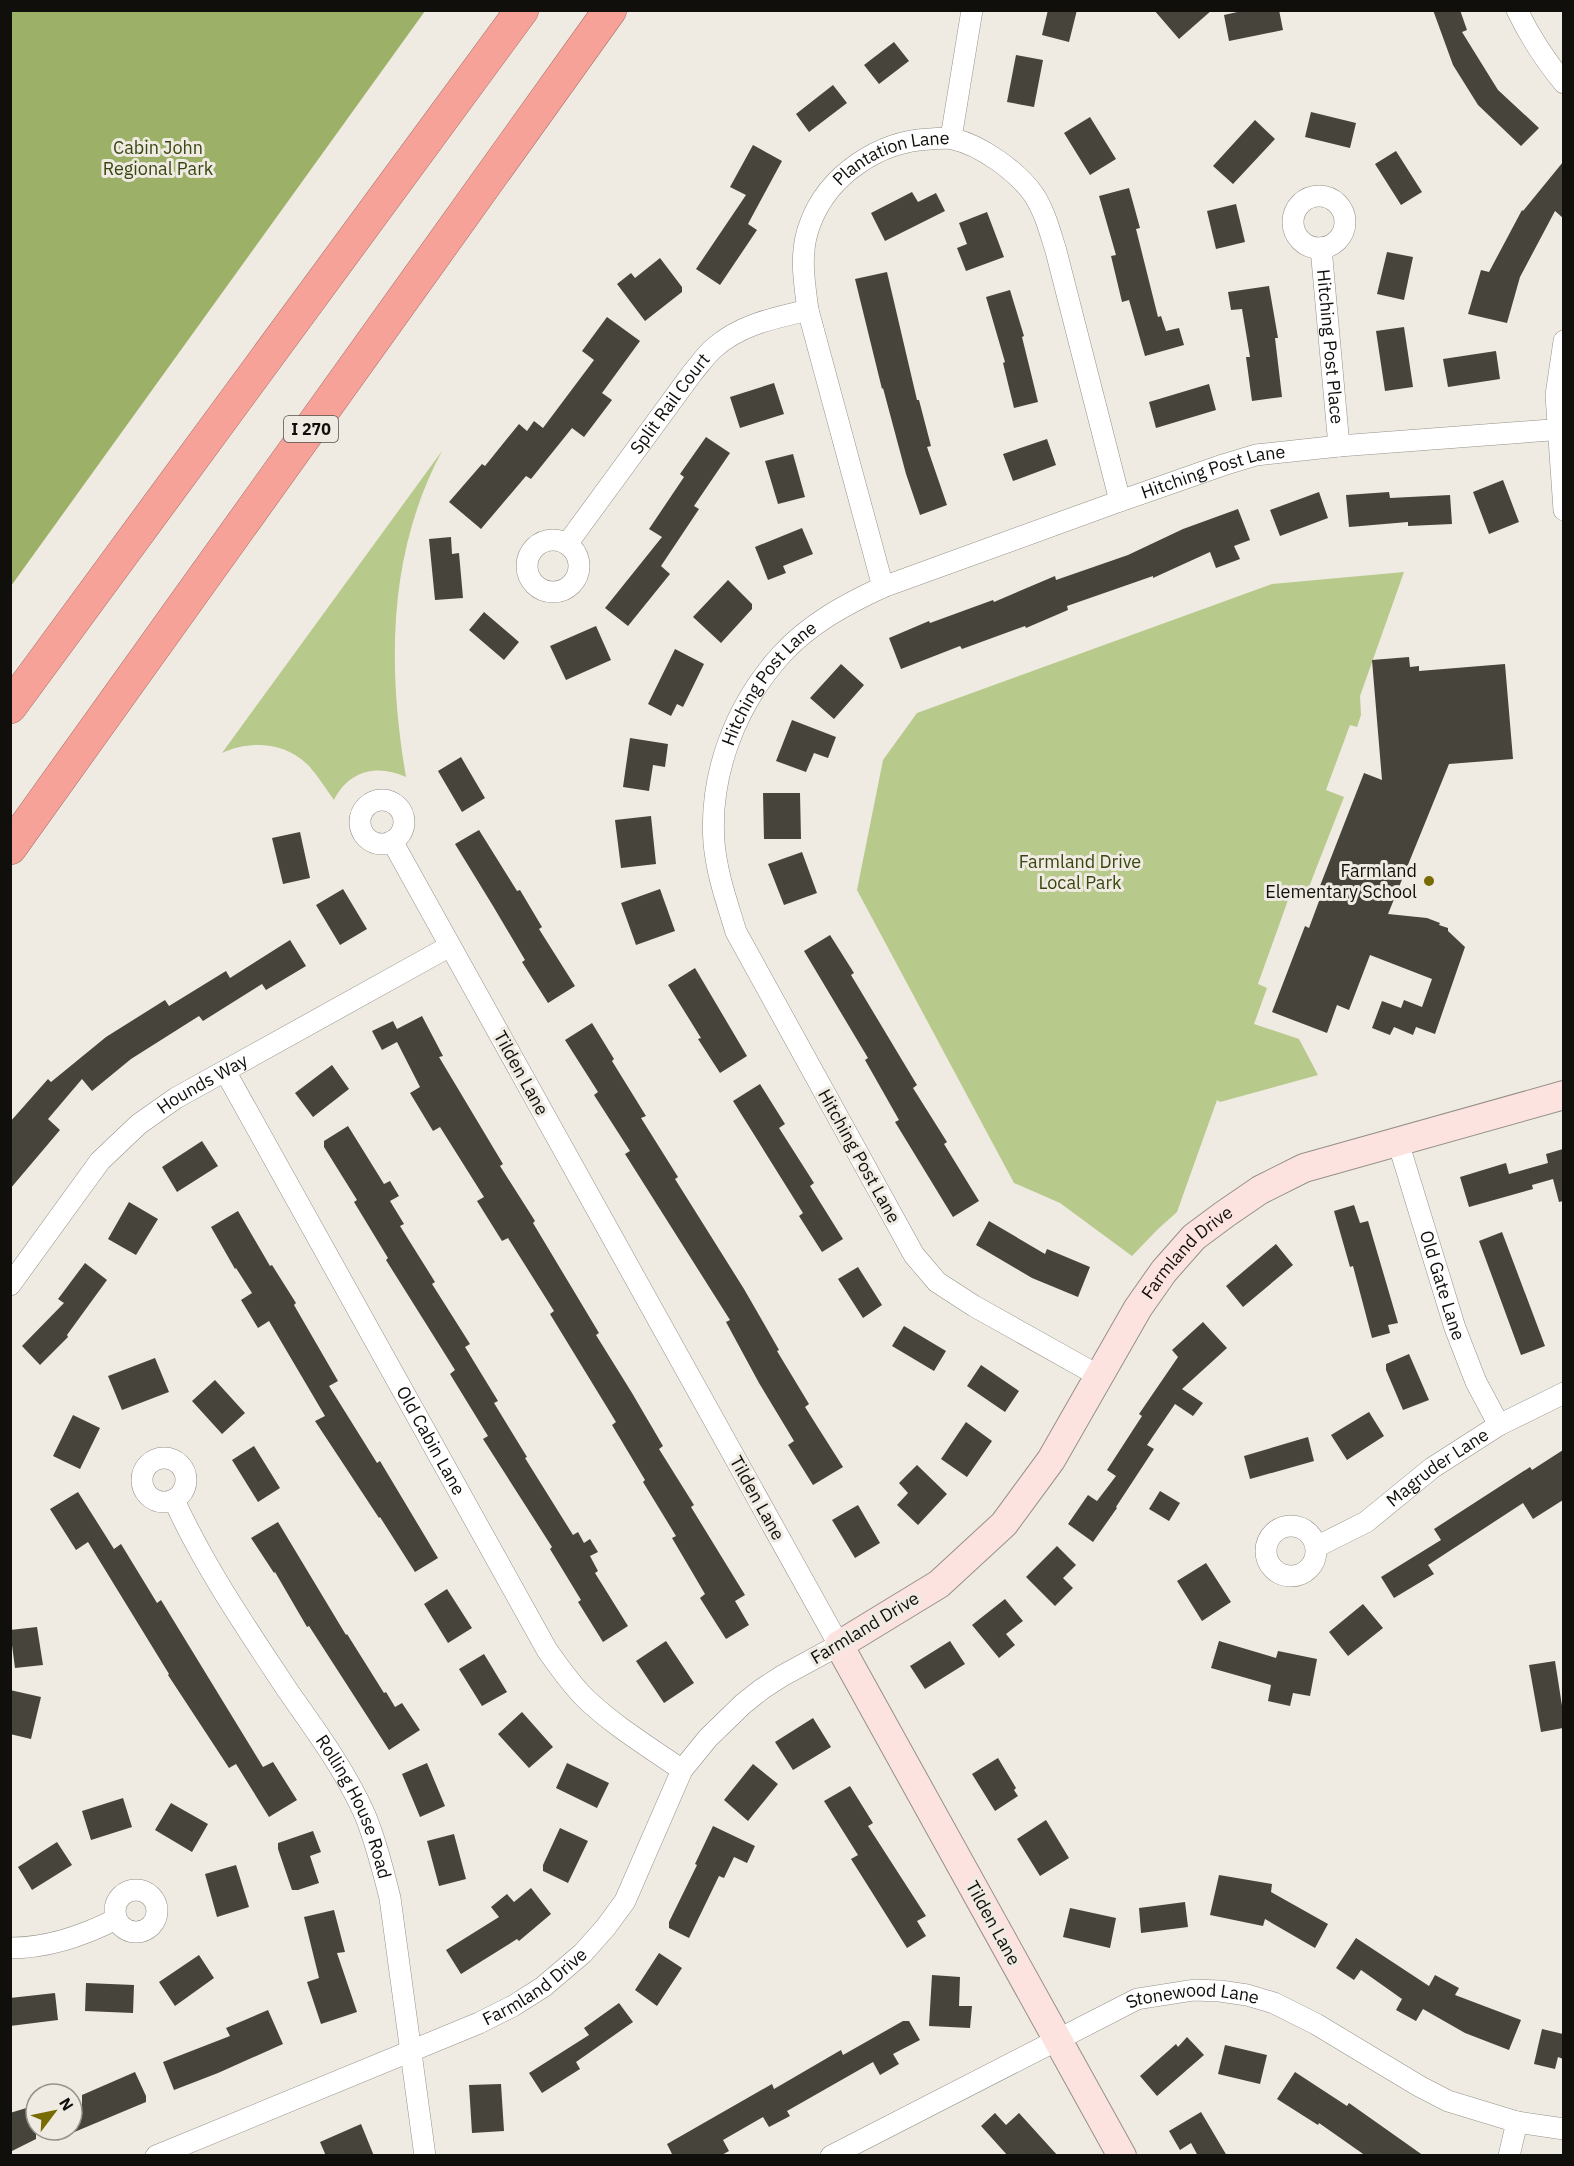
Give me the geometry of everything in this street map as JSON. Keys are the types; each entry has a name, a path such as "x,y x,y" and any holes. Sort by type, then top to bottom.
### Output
{"highway":[{"path":"10,707 522,10"},
{"name":"I 270","path":"10,848 610,10"}],"street":[{"path":"951,138 972,10"},
{"path":"1517,10 1544,59 1563,83"},
{"name":"Plantation Lane","path":"883,587 808,310 803,275 804,244 810,223 828,192 855,164 890,147 921,140 951,138 991,156 1022,180 1034,196 1043,212 1056,250 1120,501"},
{"name":"Hitching Post Place","path":"1321,248 1339,446"},
{"name":"Split Rail Court","path":"567,543 693,372 714,348 738,330 808,310"},
{"path":"1563,341 1556,395 1560,429 1563,510"},
{"name":"Hitching Post Lane","path":"1099,1376 974,1306 937,1282 914,1256 736,932 722,891 714,842 717,784 732,730 766,673 782,654 799,638 848,603 883,587 1120,501 1256,455 1339,446 1560,429"},
{"name":"Tilden Lane","path":"392,841 1122,2156"},
{"name":"Hounds Way","path":"10,1285 100,1161 139,1124 176,1098 450,946"},
{"name":"Old Cabin Lane","path":"225,1071 548,1650 565,1676 610,1721 682,1770"},
{"name":"Farmland Drive","path":"156,2156 479,2023 513,2006 543,1987 583,1953 625,1901 682,1770 708,1738 762,1689 939,1584 1004,1524 1051,1460 1138,1308 1164,1271 1202,1232 1260,1190 1304,1168 1563,1095"},
{"name":"Old Gate Lane","path":"1398,1142 1455,1328 1476,1383 1499,1425"},
{"name":"Magruder Lane","path":"1316,1547 1366,1522 1432,1468 1499,1425 1563,1393"},
{"name":"Rolling House Road","path":"174,1500 234,1612 342,1771 365,1816 390,1898 425,2156"},
{"path":"10,1948 69,1940 94,1931 116,1919"},
{"name":"Stonewood Lane","path":"831,2156 1137,1999 1194,1990 1220,1990 1274,2003 1316,2024 1448,2101 1517,2121 1563,2129"},
{"path":"1509,2156 1517,2121"}],"green space":[{"name":"Cabin John Regional Park","path":"10,11 425,11 11,586"},
{"path":"442,451 424,489 411,529 402,569 397,610 396,693 406,777 385,771 365,772 348,782 334,800 309,766 290,752 256,745 222,753"},
{"name":"Farmland Drive Local Park","path":"1404,572 1360,696 1361,715 1357,727 1350,725 1326,790 1344,797 1307,892 1293,886 1258,984 1267,988 1254,1024 1299,1039 1318,1075 1220,1102 1217,1100 1177,1212 1132,1256 1060,1203 1014,1183 857,890 883,760 917,713 1272,584"}],"building":[{"path":"1048,10 1077,10 1069,42 1042,35"},
{"path":"1154,10 1212,10 1179,39"},
{"path":"1246,10 1279,10 1283,30 1229,41 1224,15"},
{"path":"1433,10 1460,10 1467,30 1462,32 1498,90 1539,128 1521,146 1478,105 1453,65"},
{"path":"894,42 909,61 879,84 864,65"},
{"path":"1016,55 1043,60 1034,107 1007,102"},
{"path":"833,85 847,103 809,132 796,114"},
{"path":"1311,112 1356,123 1350,148 1305,137"},
{"path":"1090,117 1116,159 1090,175 1064,133"},
{"path":"1255,120 1275,139 1233,184 1213,166"},
{"path":"753,145 782,161 748,224 757,230 720,285 696,269 746,195 730,187"},
{"path":"1396,151 1422,192 1401,205 1375,164"},
{"path":"1563,162 1563,218 1555,211 1520,277 1507,323 1468,314 1481,270 1489,272 1522,210"},
{"path":"1129,188 1140,228 1136,229 1158,317 1161,316 1166,331 1179,328 1184,345 1145,356 1129,300 1122,302 1111,256 1116,255 1099,196"},
{"path":"912,192 918,202 936,193 945,211 885,241 871,213"},
{"path":"1236,204 1245,242 1216,249 1207,211"},
{"path":"987,212 1004,257 966,271 957,248 967,244 959,223"},
{"path":"1387,252 1413,257 1404,300 1377,294"},
{"path":"660,258 682,287 682,292 645,321 617,284 631,273 635,278"},
{"path":"887,272 917,400 919,400 931,446 927,447 947,505 920,515 882,389 855,279"},
{"path":"1269,286 1278,338 1275,338 1282,397 1252,401 1246,357 1250,357 1242,309 1231,310 1228,292"},
{"path":"1010,290 1024,336 1022,337 1038,402 1014,408 1003,363 1005,362 986,297"},
{"path":"607,317 640,341 602,393 612,400 584,437 572,428 531,479 526,476 481,529 449,502 482,464 485,466 519,424 527,431 534,421 543,428 594,360 582,351"},
{"path":"1404,327 1413,387 1385,391 1376,331"},
{"path":"1496,351 1500,379 1448,387 1443,359"},
{"path":"774,383 784,414 740,428 730,397"},
{"path":"1209,384 1216,410 1156,428 1149,402"},
{"path":"706,437 730,453 694,506 699,509 661,566 670,574 628,626 605,608 662,537 649,529 684,477 680,474"},
{"path":"1047,439 1056,465 1013,481 1003,454"},
{"path":"793,454 805,497 778,504 765,461"},
{"path":"1503,480 1519,522 1489,534 1473,492"},
{"path":"1319,492 1328,518 1280,536 1270,510"},
{"path":"1389,492 1390,498 1450,495 1452,524 1408,526 1408,522 1349,527 1346,495"},
{"path":"1238,509 1250,540 1234,546 1240,559 1216,568 1210,552 1153,578 1153,576 1067,606 1068,610 1026,628 1025,626 962,649 960,646 901,669 889,638 929,621 930,623 993,600 994,602 1055,576 1056,580 1128,555 1183,529"},
{"path":"802,528 813,554 783,566 786,573 768,580 755,547"},
{"path":"451,537 452,554 459,553 463,598 435,600 429,539"},
{"path":"728,580 752,604 752,609 721,643 693,617"},
{"path":"484,612 519,642 504,660 469,630"},
{"path":"596,626 611,660 566,680 550,646"},
{"path":"675,649 704,664 683,707 677,704 671,716 648,704"},
{"name":"Farmland Elementary School","path":"1409,657 1410,667 1419,666 1419,671 1505,664 1513,759 1449,764 1388,914 1427,918 1440,923 1439,925 1448,928 1448,931 1465,947 1435,1034 1416,1027 1413,1035 1394,1027 1390,1035 1372,1028 1382,1001 1401,1008 1404,1000 1422,1007 1432,979 1370,955 1349,1010 1337,1005 1327,1033 1272,1012 1305,926 1309,928 1322,893 1318,891 1364,773 1382,780 1372,660"},
{"path":"841,664 864,685 834,719 810,698"},
{"path":"792,720 836,737 828,758 814,753 806,772 776,761"},
{"path":"630,738 668,744 665,767 653,765 649,791 623,787"},
{"path":"461,757 485,798 462,812 438,771"},
{"path":"763,793 800,793 801,839 764,839"},
{"path":"651,816 656,864 621,868 615,820"},
{"path":"479,830 517,891 520,890 542,927 539,929 575,986 548,1003 522,962 525,960 455,844"},
{"path":"300,832 310,878 283,884 272,838"},
{"path":"802,852 817,893 784,905 768,864"},
{"path":"343,889 367,929 340,945 316,905"},
{"path":"660,889 675,931 636,945 621,903"},
{"path":"830,935 854,973 851,975 917,1085 913,1088 947,1142 944,1144 979,1201 953,1217 895,1122 899,1120 865,1060 868,1058 804,951"},
{"path":"290,940 306,966 266,990 262,984 203,1021 199,1016 131,1059 92,1091 82,1079 48,1119 60,1130 10,1189 10,1122 48,1079 51,1082 106,1037 165,1000 169,1006 226,971 230,978"},
{"path":"695,968 747,1056 720,1073 668,985"},
{"path":"422,1016 443,1056 439,1057 503,1164 500,1166 535,1221 533,1223 599,1333 596,1335 663,1446 659,1449 694,1505 691,1507 745,1595 735,1601 749,1625 726,1639 700,1598 705,1594 672,1538 676,1536 612,1425 616,1422 550,1314 554,1311 508,1238 502,1241 477,1201 484,1197 440,1127 433,1131 410,1093 420,1087 397,1042 382,1050 372,1031 393,1021 397,1029"},
{"path":"592,1023 646,1116 641,1118 678,1177 675,1179 744,1289 809,1404 805,1407 843,1467 813,1485 788,1445 794,1441 726,1322 730,1320 625,1154 630,1151 594,1095 598,1092 565,1040"},
{"path":"332,1065 349,1089 313,1117 295,1093"},
{"path":"760,1084 785,1124 779,1128 814,1183 810,1186 843,1239 822,1252 799,1216 803,1213 733,1101"},
{"path":"348,1126 384,1184 390,1181 399,1196 390,1201 404,1224 400,1226 435,1282 432,1284 470,1344 465,1347 498,1401 494,1403 527,1457 525,1458 573,1535 578,1532 584,1543 590,1539 598,1552 590,1556 598,1571 595,1573 628,1626 603,1642 578,1602 581,1600 550,1549 552,1547 483,1439 488,1436 450,1374 455,1370 386,1260 388,1258 354,1202 357,1200 324,1147 324,1141"},
{"path":"202,1141 218,1166 177,1192 162,1167"},
{"path":"1563,1149 1563,1201 1559,1202 1553,1179 1532,1185 1533,1189 1469,1207 1460,1177 1506,1163 1509,1174 1548,1163 1546,1154"},
{"path":"129,1202 158,1219 136,1255 108,1239"},
{"path":"1354,1205 1360,1223 1368,1221 1398,1323 1388,1325 1390,1333 1372,1338 1353,1266 1350,1267 1334,1211"},
{"path":"238,1211 270,1266 272,1265 296,1303 294,1305 338,1381 329,1386 377,1463 380,1461 438,1558 415,1572 315,1421 325,1416 269,1321 258,1328 241,1300 252,1293 211,1227"},
{"path":"989,1221 1045,1254 1047,1249 1090,1267 1078,1297 1032,1278 976,1245"},
{"path":"1502,1232 1545,1346 1521,1355 1479,1241"},
{"path":"1276,1244 1293,1265 1243,1307 1226,1286"},
{"path":"85,1263 107,1280 67,1335 68,1337 40,1365 22,1346 64,1303 58,1299"},
{"path":"858,1267 882,1305 863,1318 838,1279"},
{"path":"1203,1322 1227,1348 1182,1389 1203,1403 1193,1416 1175,1404 1147,1445 1154,1449 1093,1542 1068,1524 1088,1495 1097,1501 1116,1476 1107,1470 1142,1416 1139,1414 1178,1357 1172,1350"},
{"path":"904,1326 946,1351 934,1371 892,1346"},
{"path":"1409,1354 1429,1400 1403,1410 1386,1370 1386,1364"},
{"path":"155,1358 169,1392 122,1410 108,1376"},
{"path":"981,1365 1019,1391 1005,1412 967,1386"},
{"path":"215,1380 245,1413 222,1434 192,1401"},
{"path":"1369,1412 1384,1436 1347,1460 1331,1435"},
{"path":"73,1415 100,1428 80,1469 53,1456"},
{"path":"966,1422 992,1441 967,1477 941,1459"},
{"path":"1308,1437 1314,1461 1250,1479 1244,1456"},
{"path":"254,1446 280,1488 258,1502 232,1460"},
{"path":"1563,1450 1563,1500 1533,1519 1523,1503 1428,1565 1434,1574 1394,1598 1381,1577 1441,1540 1434,1529 1530,1467 1532,1470"},
{"path":"917,1465 947,1494 918,1525 897,1505 908,1493 899,1483"},
{"path":"1160,1491 1180,1503 1169,1521 1149,1509"},
{"path":"78,1492 114,1549 121,1544 157,1603 161,1600 263,1767 273,1762 297,1800 269,1817 236,1764 229,1768 168,1675 88,1542 76,1550 50,1509"},
{"path":"858,1505 880,1543 855,1558 832,1520"},
{"path":"278,1522 384,1693 386,1692 395,1707 402,1703 420,1730 389,1750 251,1538"},
{"path":"1057,1546 1076,1565 1063,1578 1073,1588 1055,1606 1026,1577"},
{"path":"1206,1563 1231,1602 1202,1621 1177,1581"},
{"path":"447,1589 472,1628 448,1643 424,1604"},
{"path":"1005,1599 1023,1621 1006,1634 1015,1645 999,1658 972,1625"},
{"path":"1363,1604 1383,1628 1348,1656 1329,1632"},
{"path":"37,1627 43,1665 15,1668 10,1630"},
{"path":"666,1641 694,1683 664,1703 636,1661"},
{"path":"950,1641 965,1664 925,1689 910,1666"},
{"path":"1219,1641 1276,1658 1278,1651 1317,1659 1310,1696 1293,1693 1290,1706 1268,1701 1271,1685 1211,1668"},
{"path":"484,1654 507,1692 482,1706 459,1669"},
{"path":"1555,1661 1563,1712 1563,1728 1541,1732 1529,1665"},
{"path":"10,1690 41,1697 31,1739 10,1734"},
{"path":"522,1712 553,1747 529,1768 498,1734"},
{"path":"813,1718 831,1747 793,1770 775,1742"},
{"path":"998,1758 1016,1788 1014,1790 1018,1796 995,1811 972,1774"},
{"path":"427,1763 445,1806 420,1817 402,1774"},
{"path":"567,1763 609,1783 597,1808 556,1788"},
{"path":"753,1764 778,1784 748,1821 724,1800"},
{"path":"850,1786 873,1823 868,1826 926,1916 917,1921 926,1936 907,1948 851,1859 858,1855 824,1801"},
{"path":"123,1798 132,1827 91,1840 82,1811"},
{"path":"171,1803 208,1824 192,1852 155,1830"},
{"path":"1046,1820 1069,1858 1040,1876 1017,1839"},
{"path":"713,1826 755,1846 747,1863 734,1857 724,1878 719,1876 689,1938 669,1928 669,1922"},
{"path":"560,1828 588,1841 568,1883 543,1871 543,1865"},
{"path":"313,1831 321,1852 310,1856 319,1883 292,1890 278,1843"},
{"path":"454,1834 466,1879 439,1886 427,1841"},
{"path":"57,1842 72,1865 32,1890 18,1867"},
{"path":"236,1865 249,1907 217,1917 205,1874"},
{"path":"1219,1875 1272,1884 1271,1892 1328,1924 1315,1948 1265,1919 1263,1926 1210,1915"},
{"path":"531,1888 551,1914 519,1941 517,1939 461,1974 446,1950 499,1917 491,1907 507,1894 514,1902"},
{"path":"1185,1902 1188,1927 1141,1933 1139,1908"},
{"path":"1070,1908 1116,1918 1110,1948 1063,1937"},
{"path":"334,1910 345,1952 337,1953 357,2012 321,2024 307,1982 319,1978 304,1917"},
{"path":"1356,1938 1429,1986 1435,1975 1459,1988 1455,1995 1521,2020 1509,2050 1465,2033 1423,2009 1416,2021 1396,2010 1402,1999 1361,1970 1354,1980 1336,1968"},
{"path":"659,1953 682,1968 657,2006 635,1990"},
{"path":"199,1955 214,1978 175,2006 159,1982"},
{"path":"932,1975 960,1977 959,2006 972,2006 970,2028 929,2026"},
{"path":"86,1983 134,1985 133,2013 85,2011"},
{"path":"55,1993 58,2020 10,2026 10,1998"},
{"path":"619,2003 633,2022 576,2062 580,2069 542,2093 529,2073 589,2035 584,2028"},
{"path":"268,2010 283,2044 174,2090 163,2062 230,2036 226,2028"},
{"path":"903,2021 909,2021 920,2040 893,2054 899,2064 880,2075 873,2062 787,2111 790,2116 769,2127 763,2117 723,2140 729,2151 720,2156 673,2156 667,2144 772,2084 774,2089 841,2050 843,2055"},
{"path":"1542,2029 1563,2034 1563,2059 1558,2057 1555,2069 1534,2064"},
{"path":"1187,2037 1204,2055 1157,2096 1140,2076 1176,2044 1178,2047"},
{"path":"1225,2045 1267,2055 1260,2084 1218,2074"},
{"path":"135,2072 146,2096 146,2102 84,2128 84,2094"},
{"path":"1295,2072 1347,2106 1349,2103 1424,2156 1366,2156 1319,2123 1318,2125 1277,2099"},
{"path":"501,2084 504,2131 472,2133 469,2085"},
{"path":"24,2109 24,2142 30,2142 10,2152 10,2113"},
{"path":"1201,2112 1227,2156 1198,2156 1191,2143 1180,2150 1169,2131"},
{"path":"995,2113 1006,2125 1019,2113 1058,2156 1008,2156 981,2126"},
{"path":"361,2124 374,2156 326,2156 320,2142"}],"place":[{"name":"Farmland Elementary School","path":"1429,881"}]}
